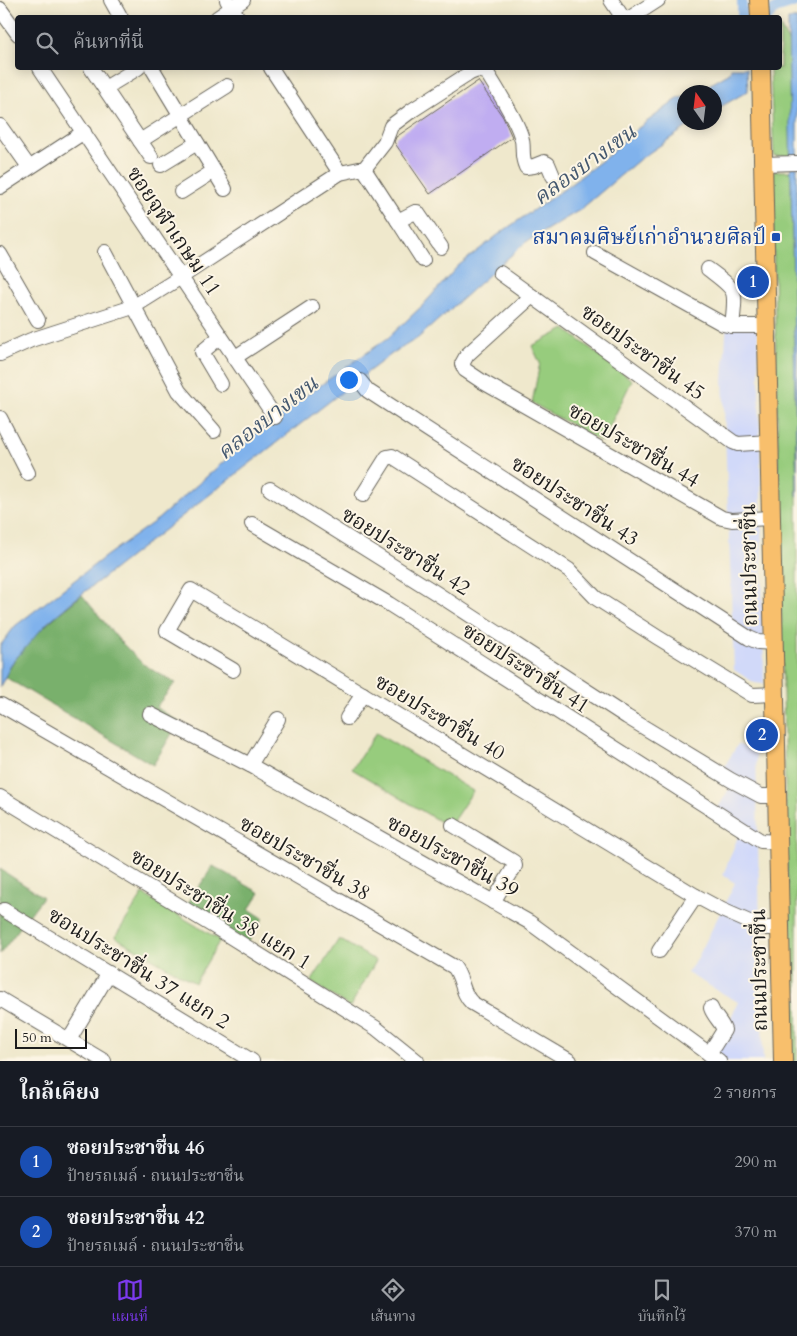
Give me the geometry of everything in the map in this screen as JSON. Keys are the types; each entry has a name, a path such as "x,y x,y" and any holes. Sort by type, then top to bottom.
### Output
{"main road":[{"path":"759,0 760,15"},
{"name":"ถนนประชาชื่น","path":"761,70 762,95 772,163 767,326 783,1061"}],"street":[{"path":"111,0 119,15"},
{"path":"611,0 621,15"},
{"path":"635,15 658,0"},
{"path":"222,15 235,6"},
{"path":"0,8 15,30"},
{"name":"ซอยจุฬาเกษม 11","path":"41,70 275,417"},
{"path":"92,70 140,141 156,161 197,143"},
{"path":"105,88 135,70"},
{"path":"153,70 225,189"},
{"path":"272,70 340,173"},
{"path":"364,170 385,142 391,126 470,73 478,70 487,73 521,134 522,156 526,167 544,162 548,164 553,176"},
{"path":"140,141 227,86"},
{"path":"0,126 29,167"},
{"path":"0,187 84,132"},
{"path":"772,163 797,162"},
{"path":"0,354 31,340 133,306 181,277 340,173 359,168 364,170 423,260"},
{"path":"181,192 214,171"},
{"path":"398,221 417,212 441,247"},
{"path":"105,252 179,391 214,430"},
{"path":"595,253 723,324 732,326 767,326"},
{"path":"0,254 38,320"},
{"path":"708,269 733,290 735,298 732,326"},
{"name":"ซอยประชาชื่น 45","path":"500,272 733,442 738,444 769,442"},
{"name":"ซอยประชาชื่น 44","path":"532,296 467,355 462,364 465,370 722,518 727,520 771,518"},
{"path":"234,358 312,307"},
{"path":"220,337 202,352 221,384"},
{"name":"ซอยประชาชื่น 43","path":"360,381 368,391 749,638 758,642 774,643"},
{"path":"0,418 28,474"},
{"path":"363,495 387,457 392,456 570,570 596,598 657,636 752,694 775,694"},
{"name":"ซอยประชาชื่น 42","path":"270,489 436,593 627,717 731,780 760,796 778,796"},
{"name":"ซอยประชาชื่น 41","path":"252,524 389,604 761,841 778,842"},
{"name":"ซอยประชาชื่น 40","path":"233,670 167,631 191,590 696,896 763,928 780,928"},
{"path":"347,718 363,694"},
{"name":"ซอยประชาชื่น 38","path":"1,705 454,967 466,995 472,1003 570,1061"},
{"name":"ซอยประชาชื่น 39","path":"150,714 250,765 529,922 714,1058"},
{"path":"250,765 278,719"},
{"name":"ซอยประชาชื่น 38 แยก 1","path":"0,798 368,1023 417,1061"},
{"path":"453,825 514,862 515,866 512,872 493,902"},
{"path":"659,951 696,896"},
{"name":"ซอนประชาชื่น 37 แยก 2","path":"4,910 252,1061"},
{"path":"69,1040 110,973"},
{"path":"0,999 104,1061"},
{"path":"711,1008 724,1030 714,1058"}],"shaded area":[{"path":"727,321 758,321 764,684 755,683 734,670 723,380"},
{"path":"738,744 756,754 763,1061 718,1061 713,1057 738,1002 687,973 697,959 735,883 723,875 739,834 718,808 730,787 718,777"}],"green space":[{"path":"782,30 789,43 791,156 774,156 770,70 782,70"},
{"path":"774,171 791,171 797,496 797,1061 791,1061 772,174"},
{"path":"565,329 632,380 602,442 532,403 540,363 532,346"},
{"path":"82,595 119,640 143,664 175,683 156,707 179,722 153,765 5,677 29,642 49,622"},
{"path":"376,733 473,791 449,827 352,769"},
{"path":"213,866 260,893 249,909 263,918 248,943 186,906"},
{"path":"0,869 43,897 0,954"},
{"path":"143,894 220,940 195,983 115,937"},
{"path":"339,939 376,961 350,1007 311,982"}],"water":[{"path":"788,19 797,19 797,496 788,29"},
{"path":"731,70 747,70 748,91 722,106 722,85 709,85 730,73"},
{"path":"677,99 677,130 683,130 640,159 580,210 526,242 418,338 393,353 352,384 73,601 46,624 12,663 0,687 0,646 15,626 106,556 158,519 275,417 388,338 423,305 458,266 503,231 567,187 609,155 637,129"}],"building":[{"path":"478,81 503,117 512,137 430,194 394,142 396,137"}],"waterway":[{"path":"742,0 742,15"},
{"name":"คลองบางเขน","path":"770,15 775,9 797,2"}],"place":[{"name":"สมาคมศิษย์เก่าอํานวยศิลป์","path":"776,237"},
{"name":"ซอยประชาชื่น 46","path":"753,282"},
{"name":"ซอยประชาชื่น 42","path":"762,735"}]}
